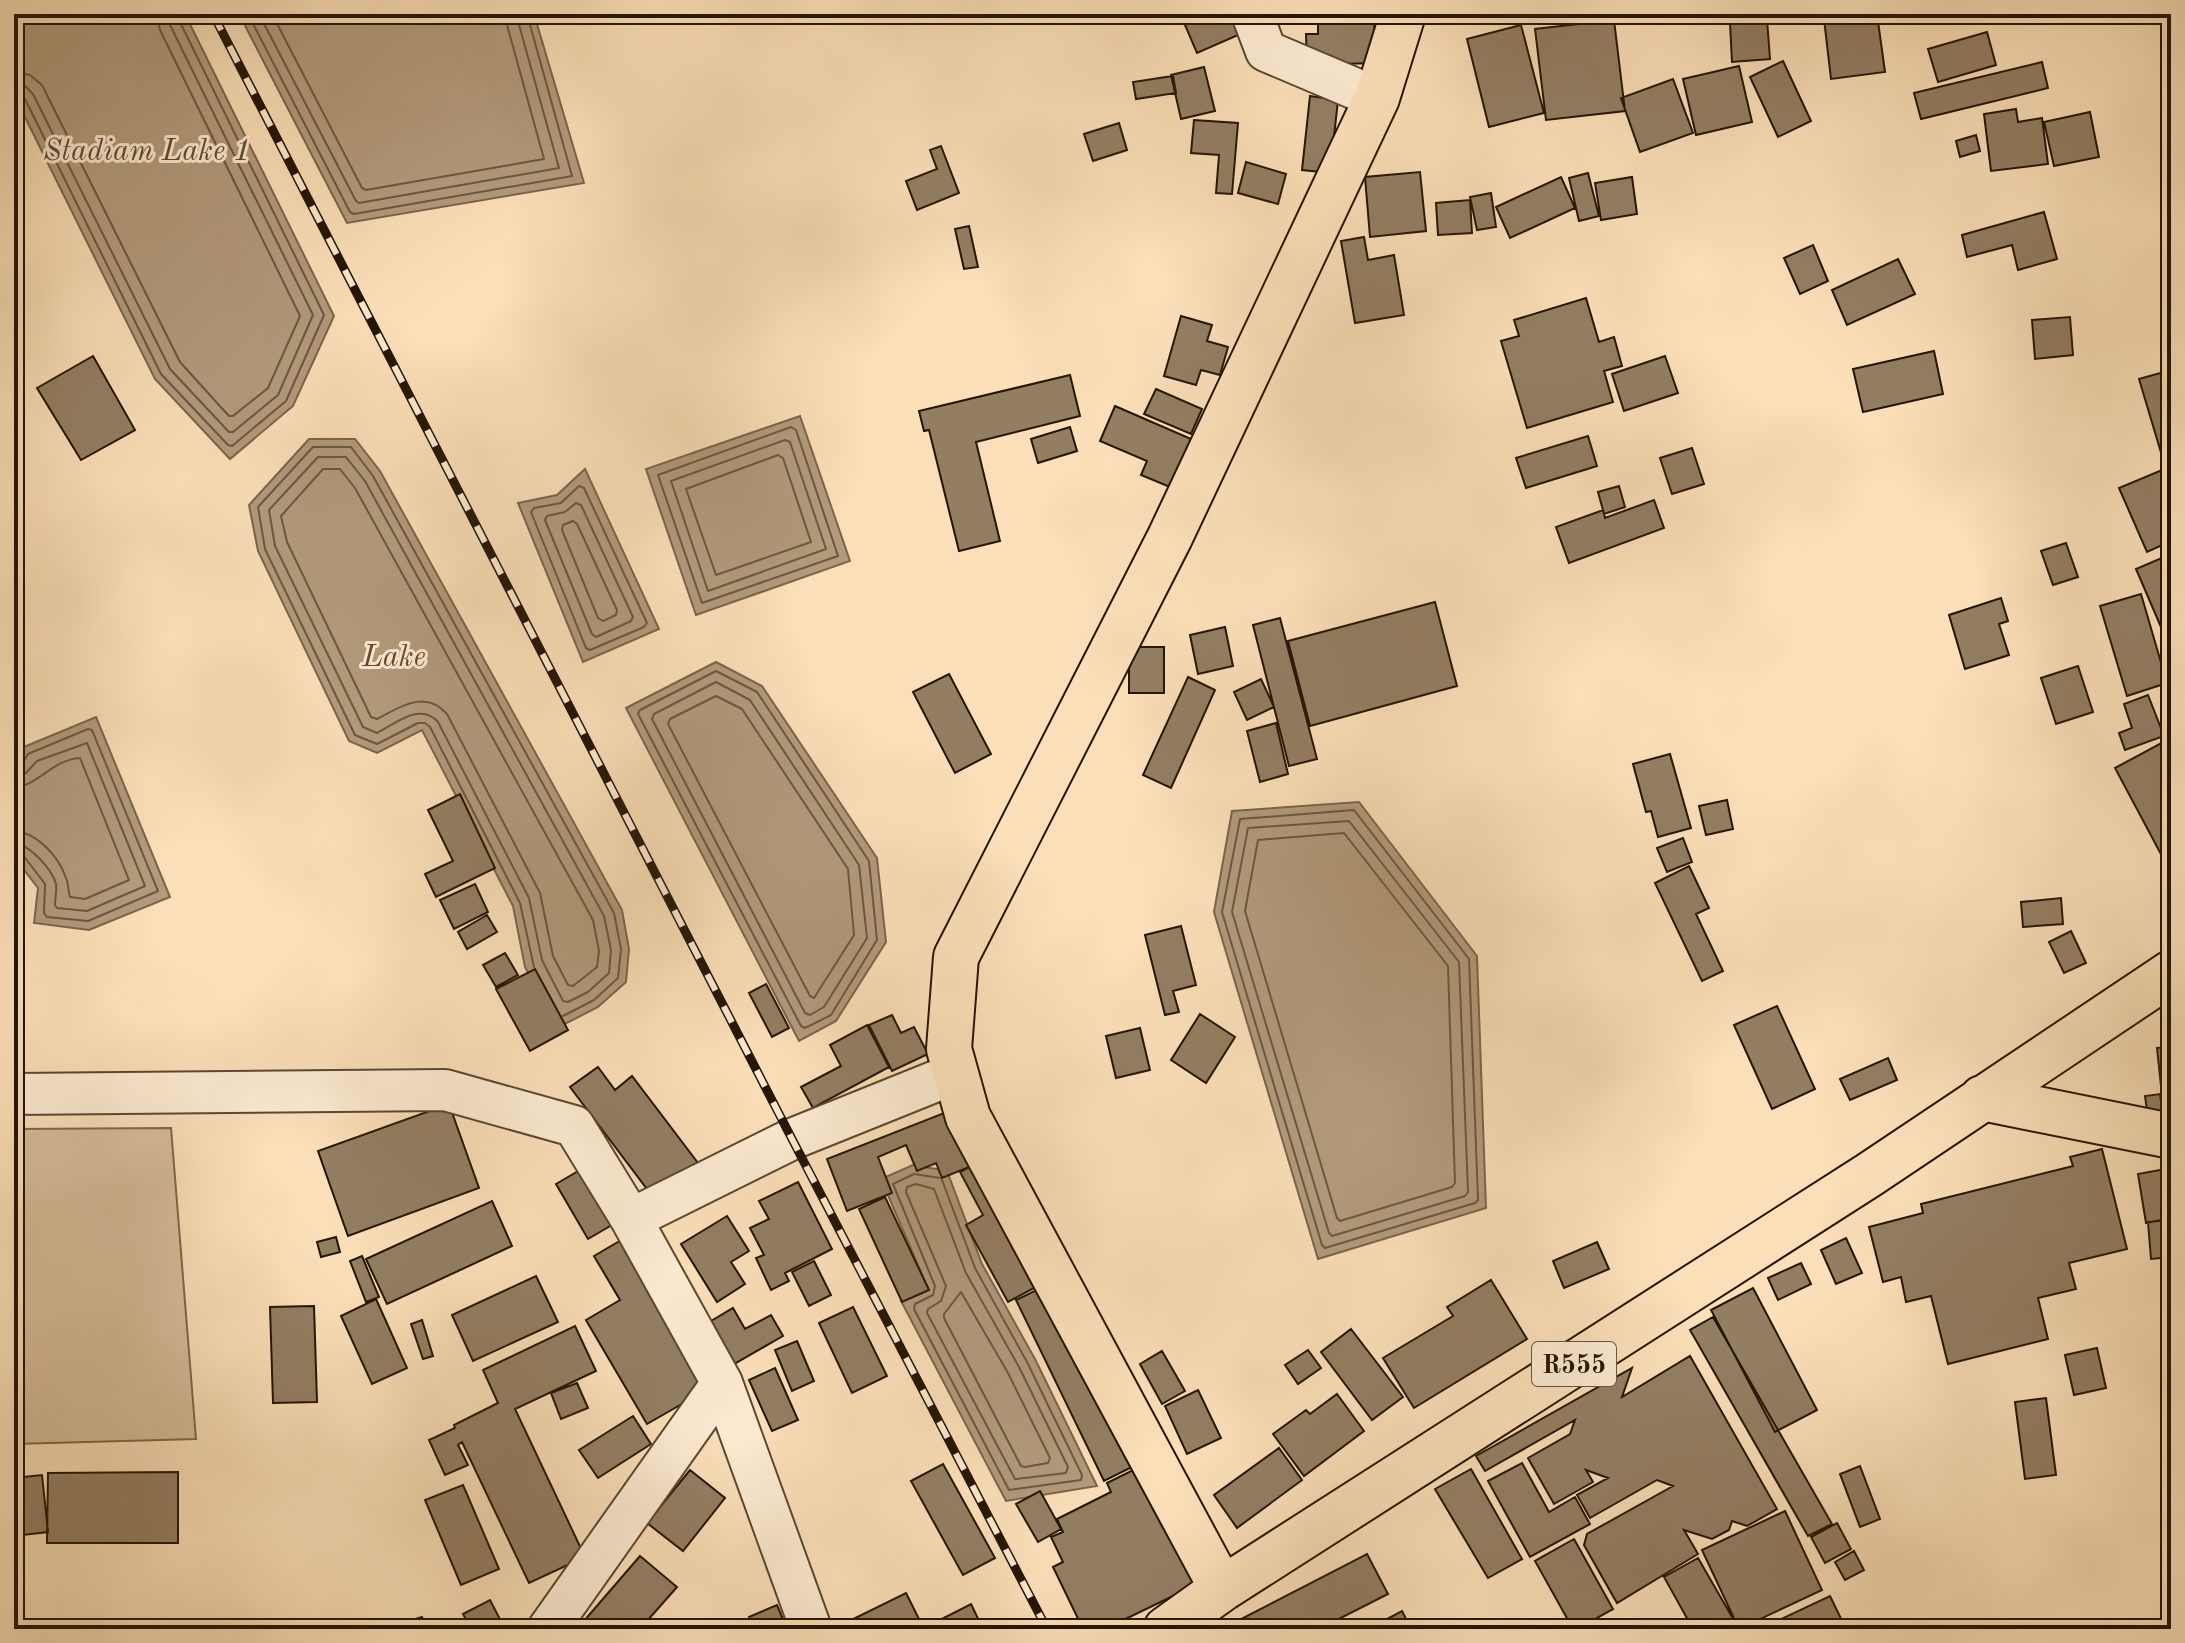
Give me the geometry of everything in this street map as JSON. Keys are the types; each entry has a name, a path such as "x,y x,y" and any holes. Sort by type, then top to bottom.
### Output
{"main road":[{"path":"1222,1589 968,1117 949,1049 956,957 1170,537 1377,98 1403,14"},
{"name":"R555","path":"1166,1629 1222,1589 1869,1175 2171,973"},
{"path":"1982,1098 2171,1136"}],"street":[{"path":"1252,14 1266,51 1377,98"},
{"path":"631,1219 792,1139 956,1073"},
{"path":"14,1094 445,1090 574,1126 631,1219 722,1383 811,1629"},
{"path":"548,1629 722,1383"}],"shaded area":[{"path":"171,1128 196,1439 14,1444 14,1129"}],"water":[{"name":"Stadiam Lake 1","path":"14,14 185,14 334,316 293,406 230,459 155,379 14,95"},
{"path":"239,14 534,14 584,183 347,223"},
{"path":"800,416 850,561 696,615 646,469"},
{"name":"Lake","path":"309,439 355,439 380,471 622,910 629,949 626,982 598,1007 557,1028 525,967 513,906 422,730 377,753 349,741 258,551 249,505"},
{"path":"585,469 659,629 583,662 518,503 557,495"},
{"path":"716,662 762,686 877,858 886,942 836,1021 799,1041 626,708"},
{"path":"96,717 170,897 89,930 34,923 38,888 14,857 14,796 19,749"},
{"path":"1359,802 1477,956 1486,1208 1318,1259 1214,912 1232,811"},
{"path":"913,1165 947,1171 982,1264 1035,1359 1097,1486 1006,1501 901,1301 928,1288 881,1179"}],"building":[{"path":"1190,14 1237,14 1245,32 1197,53 1182,18"},
{"path":"1477,14 1528,14 1477,20"},
{"path":"1877,14 1885,72 1831,79 1824,19"},
{"path":"1374,15 1375,63 1307,65 1306,34 1318,34 1318,17"},
{"path":"1767,19 1770,59 1732,62 1730,23"},
{"path":"1614,20 1625,111 1546,120 1535,29"},
{"path":"1521,25 1544,113 1489,127 1467,39"},
{"path":"1987,32 1996,65 1938,82 1928,49"},
{"path":"1783,61 1811,121 1778,137 1750,77"},
{"path":"2042,62 2048,88 1921,119 1914,93"},
{"path":"1739,66 1752,122 1696,135 1683,79"},
{"path":"1204,67 1215,111 1181,119 1171,75"},
{"path":"1173,76 1176,93 1136,99 1133,82"},
{"path":"1673,79 1693,133 1640,152 1621,98"},
{"path":"1310,96 1338,100 1330,173 1302,170"},
{"path":"2016,109 2018,122 2042,118 2048,164 1991,171 1984,114"},
{"path":"2090,112 2099,157 2054,166 2044,122"},
{"path":"1194,120 1238,123 1232,194 1216,193 1219,155 1191,153"},
{"path":"1119,123 1127,150 1093,161 1084,134"},
{"path":"1976,135 1980,151 1960,157 1956,141"},
{"path":"941,146 959,193 917,210 906,181 937,169 930,150"},
{"path":"1246,162 1286,174 1278,204 1238,193"},
{"path":"1420,172 1426,231 1370,237 1365,177"},
{"path":"1588,173 1599,216 1579,221 1569,178"},
{"path":"1561,177 1575,208 1510,238 1496,207"},
{"path":"1632,177 1637,214 1601,220 1595,183"},
{"path":"1491,193 1496,227 1477,230 1470,197"},
{"path":"1470,200 1472,233 1438,235 1436,203"},
{"path":"2044,212 2057,259 2018,270 2012,245 1967,257 1962,235"},
{"path":"969,226 978,267 964,269 955,229"},
{"path":"1364,237 1368,260 1394,255 1404,315 1355,323 1341,241"},
{"path":"1813,245 1828,281 1800,294 1784,258"},
{"path":"1898,259 1915,294 1847,325 1832,290"},
{"path":"1586,298 1599,342 1614,337 1622,366 1604,371 1613,402 1527,428 1501,341 1519,336 1514,320"},
{"path":"1181,316 1212,325 1207,341 1228,347 1220,375 1201,370 1196,385 1164,376"},
{"path":"2070,317 2073,355 2035,359 2032,320"},
{"path":"1934,351 1943,394 1863,412 1853,369"},
{"path":"93,356 135,430 81,460 37,388"},
{"path":"1665,356 1678,393 1624,411 1612,374"},
{"path":"2171,370 2171,486 2139,379"},
{"path":"1070,375 1080,416 976,442 1000,541 959,551 929,430 924,431 919,411"},
{"path":"1156,389 1202,409 1191,434 1144,414"},
{"path":"1115,406 1198,442 1177,490 1141,475 1147,461 1100,441"},
{"path":"1070,427 1077,451 1038,463 1031,439"},
{"path":"1588,436 1597,466 1526,488 1516,458"},
{"path":"1692,448 1704,484 1672,494 1660,458"},
{"path":"2162,470 2171,490 2171,541 2147,552 2119,488"},
{"path":"1619,486 1625,507 1604,514 1598,492"},
{"path":"1654,500 1664,528 1569,563 1556,527 1603,510 1605,518"},
{"path":"2066,543 2078,577 2053,585 2041,551"},
{"path":"2171,554 2171,647 2170,648 2136,569"},
{"path":"2141,594 2167,683 2127,696 2100,606"},
{"path":"2001,598 2008,621 1999,624 2009,655 1965,669 1949,615"},
{"path":"1435,602 1457,686 1310,726 1288,641"},
{"path":"1280,618 1317,759 1289,766 1253,625"},
{"path":"1225,627 1233,666 1198,674 1190,635"},
{"path":"1129,647 1164,647 1164,693 1129,693"},
{"path":"2078,666 2093,712 2056,724 2041,678"},
{"path":"949,674 991,754 955,773 913,692"},
{"path":"1188,677 1215,690 1171,788 1143,775"},
{"path":"1261,679 1274,707 1247,720 1234,692"},
{"path":"2148,695 2164,736 2125,750 2119,733 2132,728 2124,704"},
{"path":"1276,723 1288,774 1260,782 1247,731"},
{"path":"2171,738 2171,873 2115,768"},
{"path":"1670,754 1691,828 1658,837 1651,811 1646,812 1633,764"},
{"path":"460,794 495,868 436,897 425,874 453,861 428,810"},
{"path":"1727,800 1733,829 1706,835 1699,806"},
{"path":"1683,838 1692,862 1667,872 1657,848"},
{"path":"1689,866 1709,908 1696,914 1723,971 1702,981 1655,883"},
{"path":"475,884 488,912 454,929 440,900"},
{"path":"2061,898 2063,924 2023,927 2021,902"},
{"path":"487,915 497,932 467,949 458,932"},
{"path":"1181,926 1196,985 1173,991 1179,1012 1165,1015 1145,935"},
{"path":"2071,931 2086,963 2064,973 2049,942"},
{"path":"505,953 518,975 496,987 483,965"},
{"path":"535,969 568,1030 530,1051 496,989"},
{"path":"766,984 789,1028 772,1037 749,993"},
{"path":"1777,1006 1815,1089 1772,1109 1734,1025"},
{"path":"1200,1014 1235,1037 1206,1083 1171,1060"},
{"path":"892,1015 901,1033 914,1027 928,1054 892,1071 869,1025"},
{"path":"867,1025 889,1067 813,1108 801,1087 841,1066 830,1045"},
{"path":"1140,1028 1150,1070 1116,1078 1106,1036"},
{"path":"2171,1047 2171,1134 2166,1134 2157,1048"},
{"path":"1888,1058 1897,1080 1850,1100 1840,1079"},
{"path":"598,1067 615,1090 632,1076 698,1163 653,1197 570,1087"},
{"path":"2160,1094 2165,1130 2150,1132 2145,1096"},
{"path":"449,1104 479,1188 348,1236 318,1151"},
{"path":"962,1106 984,1161 942,1178 936,1163 917,1171 906,1145 878,1157 892,1193 847,1211 827,1159"},
{"path":"2102,1149 2127,1249 2069,1263 2076,1289 2038,1298 2048,1339 1948,1364 1931,1296 1906,1302 1901,1277 1883,1282 1869,1227 1923,1213 1921,1204 2073,1166 2070,1157"},
{"path":"982,1160 1047,1281 1008,1302 966,1225 983,1215 960,1172"},
{"path":"592,1163 624,1218 588,1239 556,1184"},
{"path":"2171,1168 2171,1218 2146,1223 2138,1174"},
{"path":"798,1182 832,1249 785,1273 789,1281 771,1290 756,1258 764,1255 750,1228 769,1219 759,1201"},
{"path":"885,1197 929,1290 902,1302 859,1209"},
{"path":"492,1201 512,1246 387,1304 366,1259"},
{"path":"727,1216 749,1251 731,1262 745,1284 717,1302 681,1244"},
{"path":"2169,1220 2171,1257 2151,1259 2148,1222"},
{"path":"628,1236 715,1385 647,1424 586,1320 620,1300 594,1256"},
{"path":"336,1237 340,1252 321,1257 317,1242"},
{"path":"1846,1238 1862,1273 1836,1284 1821,1250"},
{"path":"1597,1242 1609,1269 1564,1288 1553,1261"},
{"path":"362,1256 379,1297 366,1302 350,1261"},
{"path":"814,1261 831,1295 809,1306 792,1272"},
{"path":"1801,1263 1811,1284 1778,1300 1768,1278"},
{"path":"536,1276 558,1322 473,1361 452,1315"},
{"path":"1491,1280 1527,1339 1414,1408 1383,1358 1453,1316 1447,1307"},
{"path":"1055,1281 1142,1462 1104,1481 1016,1300"},
{"path":"1753,1288 1817,1410 1775,1432 1711,1310"},
{"path":"376,1299 407,1368 372,1384 341,1316"},
{"path":"314,1306 317,1402 273,1403 270,1307"},
{"path":"853,1307 887,1376 852,1393 819,1323"},
{"path":"733,1308 745,1329 771,1315 783,1336 734,1364 711,1321"},
{"path":"1713,1317 1832,1524 1808,1536 1690,1330"},
{"path":"422,1320 433,1356 423,1359 411,1324"},
{"path":"575,1326 596,1371 515,1409 585,1557 529,1583 462,1442 458,1445 468,1465 445,1475 429,1440 498,1403 483,1370"},
{"path":"1351,1329 1403,1397 1372,1420 1321,1352"},
{"path":"797,1341 814,1381 792,1391 775,1350"},
{"path":"2097,1348 2106,1388 2074,1395 2065,1355"},
{"path":"1308,1350 1321,1368 1298,1384 1285,1365"},
{"path":"1162,1351 1185,1391 1162,1404 1140,1364"},
{"path":"1690,1356 1777,1509 1747,1526 1732,1521 1729,1530 1712,1539 1684,1530 1698,1554 1617,1603 1584,1545 1587,1534 1673,1486 1657,1480 1590,1518 1577,1495 1608,1478 1586,1470 1593,1482 1554,1504 1528,1458 1570,1434 1575,1420 1485,1471 1476,1456 1632,1368 1622,1397"},
{"path":"775,1368 798,1420 772,1431 749,1380"},
{"path":"577,1383 588,1408 561,1419 551,1393"},
{"path":"1198,1390 1221,1438 1187,1454 1165,1406"},
{"path":"1337,1394 1364,1431 1304,1476 1273,1434 1306,1410 1310,1414"},
{"path":"2046,1398 2056,1475 2025,1479 2015,1402"},
{"path":"633,1416 651,1444 598,1478 579,1450"},
{"path":"1279,1448 1302,1480 1237,1528 1214,1495"},
{"path":"1147,1463 1204,1581 1105,1629 1083,1629 1053,1567 1063,1562 1051,1537 1063,1532 1057,1519 1111,1492 1107,1483"},
{"path":"1522,1463 1549,1512 1575,1497 1590,1524 1530,1557 1488,1481"},
{"path":"943,1464 995,1558 963,1575 911,1481"},
{"path":"1860,1466 1880,1519 1860,1527 1840,1474"},
{"path":"1471,1469 1522,1559 1488,1578 1435,1489"},
{"path":"690,1470 725,1498 683,1551 647,1523"},
{"path":"178,1472 178,1543 47,1543 48,1473"},
{"path":"42,1475 48,1532 14,1536 14,1478"},
{"path":"463,1485 499,1569 461,1585 425,1500"},
{"path":"1040,1491 1061,1529 1038,1542 1016,1504"},
{"path":"1785,1511 1822,1590 1739,1629 1702,1550"},
{"path":"1837,1523 1851,1549 1825,1563 1811,1537"},
{"path":"1574,1539 1613,1609 1577,1629 1573,1629 1535,1561"},
{"path":"1854,1551 1864,1570 1845,1580 1835,1562"},
{"path":"1367,1554 1388,1594 1319,1629 1222,1629"},
{"path":"640,1556 677,1587 640,1629 577,1629"},
{"path":"1698,1558 1739,1629 1693,1629 1664,1577"},
{"path":"906,1593 924,1629 838,1629 837,1627"},
{"path":"1830,1596 1846,1629 1760,1629"},
{"path":"490,1600 505,1629 471,1629 463,1614"},
{"path":"971,1604 983,1629 935,1629 932,1624"},
{"path":"777,1605 787,1629 755,1629 749,1617"},
{"path":"1402,1611 1411,1629 1368,1629"},
{"path":"422,1617 426,1629 382,1629"}],"railway":[{"path":"213,14 1047,1629"}]}
